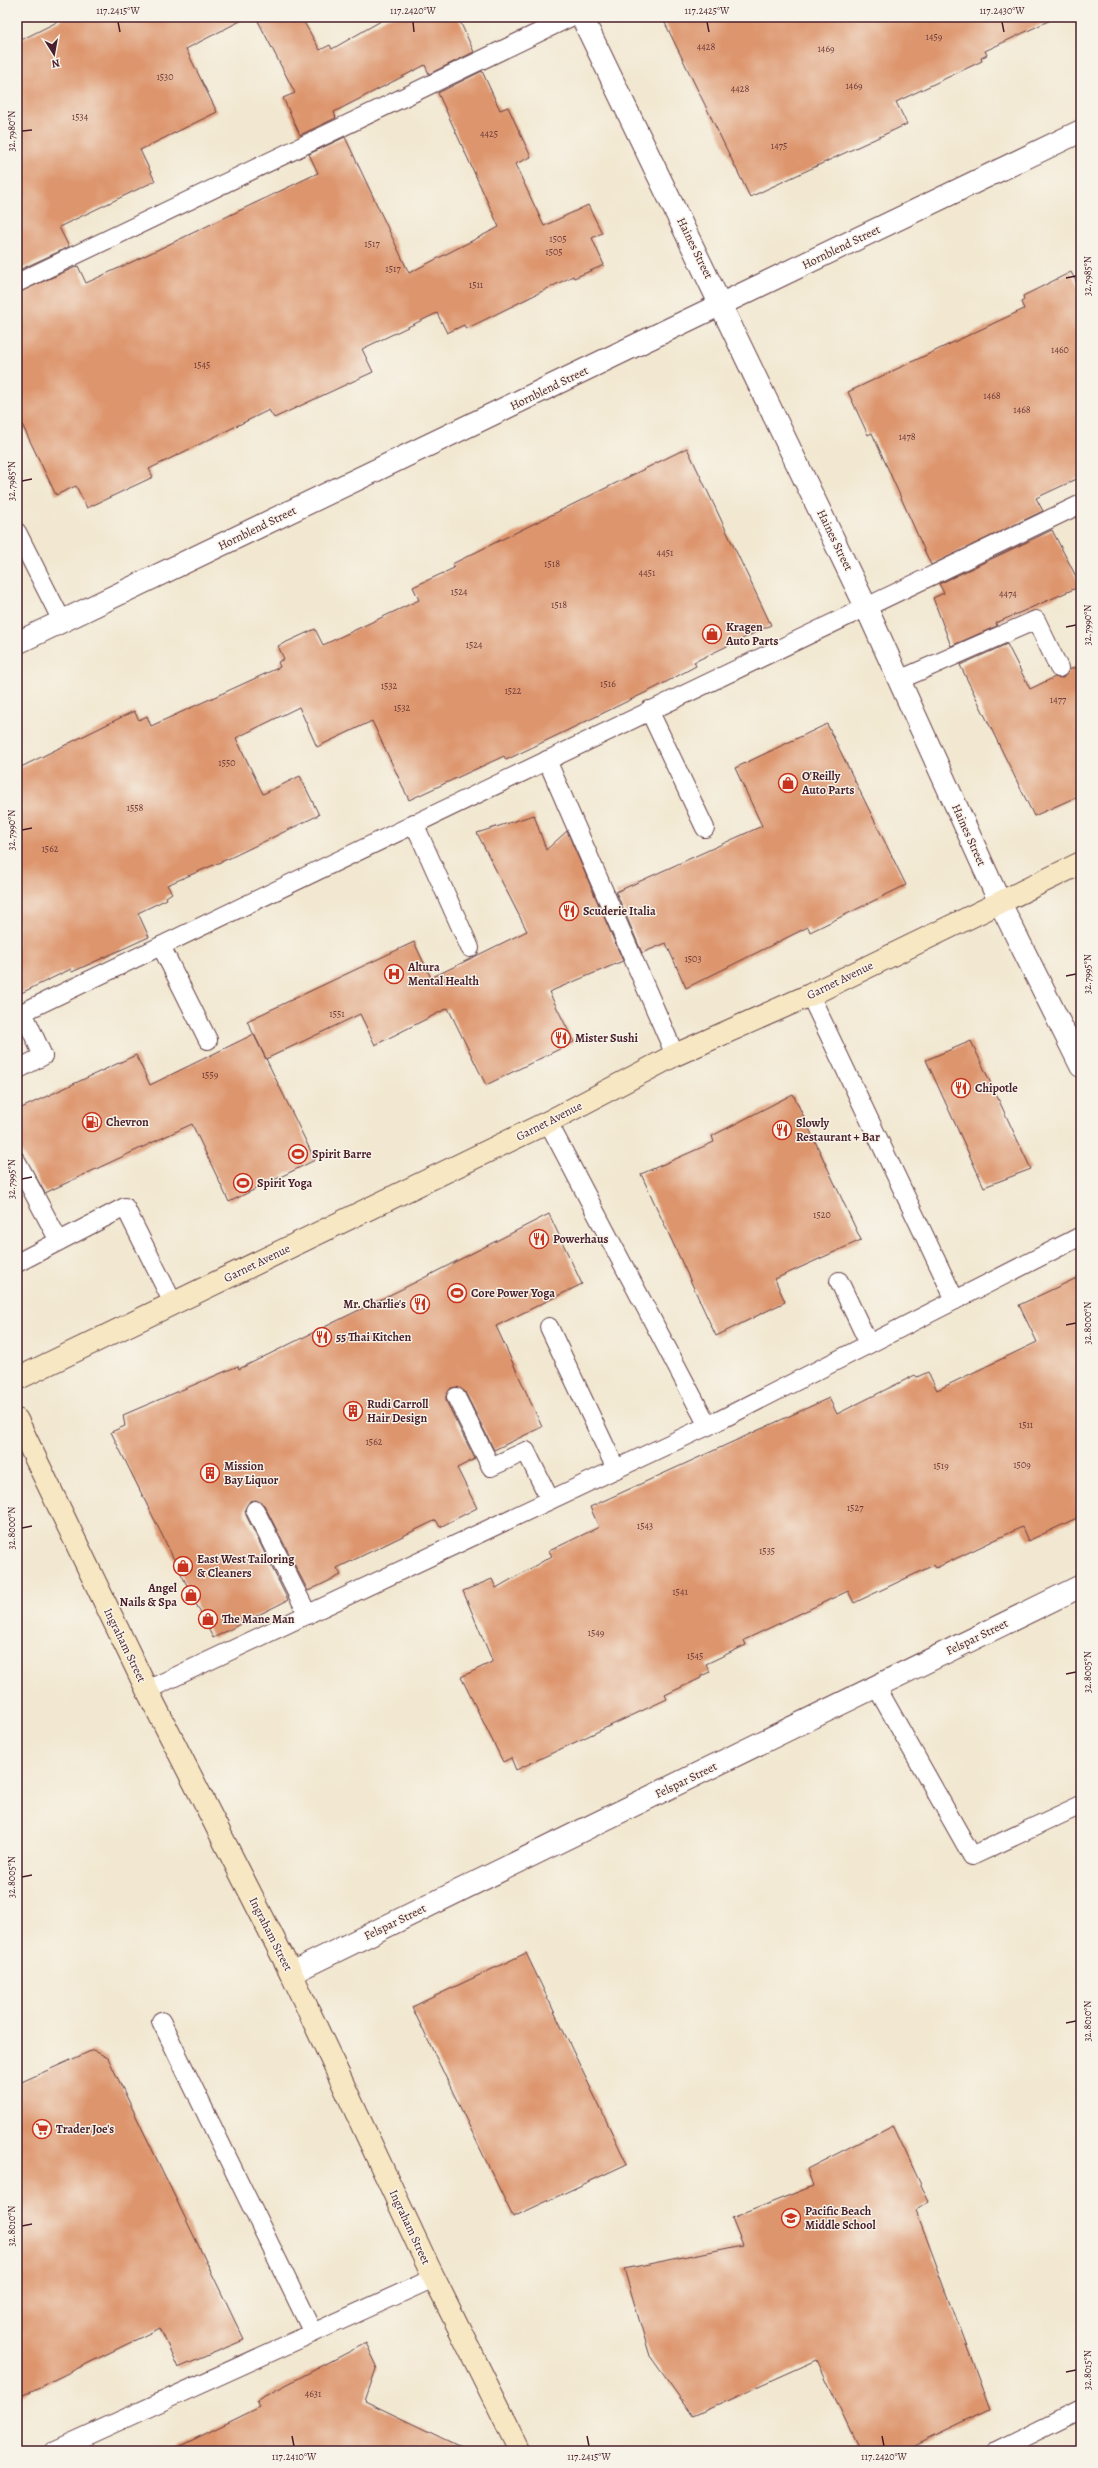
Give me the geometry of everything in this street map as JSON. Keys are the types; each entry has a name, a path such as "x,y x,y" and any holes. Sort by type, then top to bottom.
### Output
{"main road":[{"name":"Garnet Avenue","path":"17,1380 548,1122 675,1055 810,995 1081,863"},
{"name":"Ingraham Street","path":"17,1420 147,1690 291,1973 434,2278 520,2451"}],"street":[{"name":"Haines Street","path":"582,17 722,305 866,607 1000,903 1081,1066"},
{"name":"Hornblend Street","path":"17,643 1081,131"},
{"name":"Felspar Street","path":"291,1973 1081,1586"}],"lane":[{"path":"17,283 571,17"},
{"path":"17,1070 43,1056 20,1014 649,710 1081,504"},
{"path":"17,532 62,621"},
{"path":"900,680 1036,620 1059,668"},
{"path":"649,710 705,828"},
{"path":"546,760 675,1055"},
{"path":"414,823 470,948"},
{"path":"160,946 208,1040"},
{"path":"810,995 955,1300"},
{"path":"548,1122 708,1426"},
{"path":"17,1162 59,1241"},
{"path":"17,1263 125,1207 174,1303"},
{"path":"147,1690 708,1426 1081,1236"},
{"path":"839,1281 869,1344"},
{"path":"549,1327 616,1469"},
{"path":"456,1397 491,1467 526,1451 550,1500"},
{"path":"255,1510 308,1614"},
{"path":"876,1686 972,1856 1081,1805"},
{"path":"161,2021 314,2333"},
{"path":"53,2451 434,2278"},
{"path":"996,2451 1081,2409"}],"building":[{"path":"67,17 248,17 186,49 217,112 140,150 155,181 59,227 69,247 17,271 17,42"},
{"path":"256,17 301,17 320,50 330,45 332,49 388,17 458,17 474,52 429,74 425,65 334,112 336,118 300,135 283,98 295,93"},
{"path":"662,17 1057,17 985,51 987,55 981,58 982,61 896,102 907,124 750,197"},
{"path":"482,71 500,110 508,107 531,157 515,164 544,226 588,205 602,233 592,238 604,265 574,278 573,276 466,329 464,325 447,333 437,313 362,349 373,372 274,418 269,410 149,469 153,477 87,508 76,486 56,495 17,414 17,293 78,266 86,283 134,261 318,173 309,154 345,137 409,273 499,227 438,93"},
{"path":"1071,272 1081,291 1081,477 1036,498 1043,511 931,565 872,433 868,435 848,392 1024,309 1021,302 1024,300 1023,296"},
{"path":"687,448 771,625 694,662 696,666 655,688 506,760 504,756 409,800 372,721 317,747 299,707 236,738 263,794 300,776 319,815 230,858 167,885 172,893 166,897 167,899 138,913 149,937 72,972 71,969 17,995 17,769 134,711 139,720 147,716 151,726 280,667 278,662 284,659 278,646 315,629 323,645 419,600 413,587 454,568 452,564"},
{"path":"1052,530 1081,586 996,623 997,626 951,646 933,598 944,593 939,584"},
{"path":"1007,644 1030,689 1055,677 1063,678 1069,670 1081,665 1081,795 1034,816 960,665"},
{"path":"827,724 906,885 810,932 808,927 686,988 666,943 642,953 616,892 762,826 735,768"},
{"path":"534,815 546,850 567,831 623,961 549,992 574,1042 486,1085 448,1008 375,1045 360,1014 266,1059 247,1021 414,942 431,978 527,931 477,833"},
{"path":"254,1034 315,1160 229,1202 192,1124 45,1193 17,1144 17,1110 136,1055 150,1085"},
{"path":"971,1041 1031,1169 984,1187 926,1060"},
{"path":"793,1094 861,1240 775,1279 785,1302 716,1336 641,1174 714,1142 712,1136"},
{"path":"549,1214 582,1284 496,1326 542,1427 494,1450 465,1392 457,1387 451,1388 446,1396 446,1401 475,1459 457,1468 477,1508 440,1527 436,1520 337,1568 341,1575 308,1591 264,1505 256,1500 250,1501 245,1509 246,1515 288,1600 213,1638 111,1432 125,1426 123,1415 238,1366 239,1369 404,1288"},
{"path":"1081,1276 1081,1516 1028,1541 1022,1527 936,1568 934,1565 854,1603 848,1591 744,1640 746,1645 706,1664 710,1672 701,1676 701,1678 665,1695 667,1699 516,1770 511,1758 503,1762 461,1677 492,1662 463,1591 492,1579 496,1588 552,1556 549,1551 599,1527 590,1507 829,1398 837,1414 915,1375 917,1377 928,1372 937,1390 1037,1342 1019,1305"},
{"path":"526,1953 627,2164 513,2217 412,2007"},
{"path":"93,2050 108,2058 244,2340 178,2368 160,2328 17,2398 17,2084"},
{"path":"893,2125 929,2202 916,2210 990,2409 902,2451 860,2451 817,2360 693,2416 650,2356 624,2269 743,2245 732,2218 813,2186 807,2169"},
{"path":"366,2343 377,2366 365,2401 469,2451 170,2451 260,2407 257,2400"}],"place":[{"name":"Kragen Auto Parts","path":"712,634"},
{"name":"O'Reilly Auto Parts","path":"788,783"},
{"name":"Scuderie Italia","path":"569,911"},
{"name":"Altura Mental Health","path":"394,974"},
{"name":"Mister Sushi","path":"561,1038"},
{"name":"Chipotle","path":"961,1088"},
{"name":"Chevron","path":"92,1122"},
{"name":"Slowly Restaurant + Bar","path":"782,1130"},
{"name":"Spirit Barre","path":"298,1154"},
{"name":"Spirit Yoga","path":"243,1183"},
{"name":"Powerhaus","path":"539,1239"},
{"name":"Core Power Yoga","path":"457,1293"},
{"name":"Mr. Charlie's","path":"420,1304"},
{"name":"55 Thai Kitchen","path":"322,1337"},
{"name":"Rudi Carroll Hair Design","path":"353,1411"},
{"name":"Mission Bay Liquor","path":"210,1473"},
{"name":"East West Tailoring & Cleaners","path":"183,1566"},
{"name":"Angel Nails & Spa","path":"191,1595"},
{"name":"The Mane Man","path":"208,1619"},
{"name":"Trader Joe's","path":"42,2129"},
{"name":"Pacific Beach Middle School","path":"791,2218"}]}
